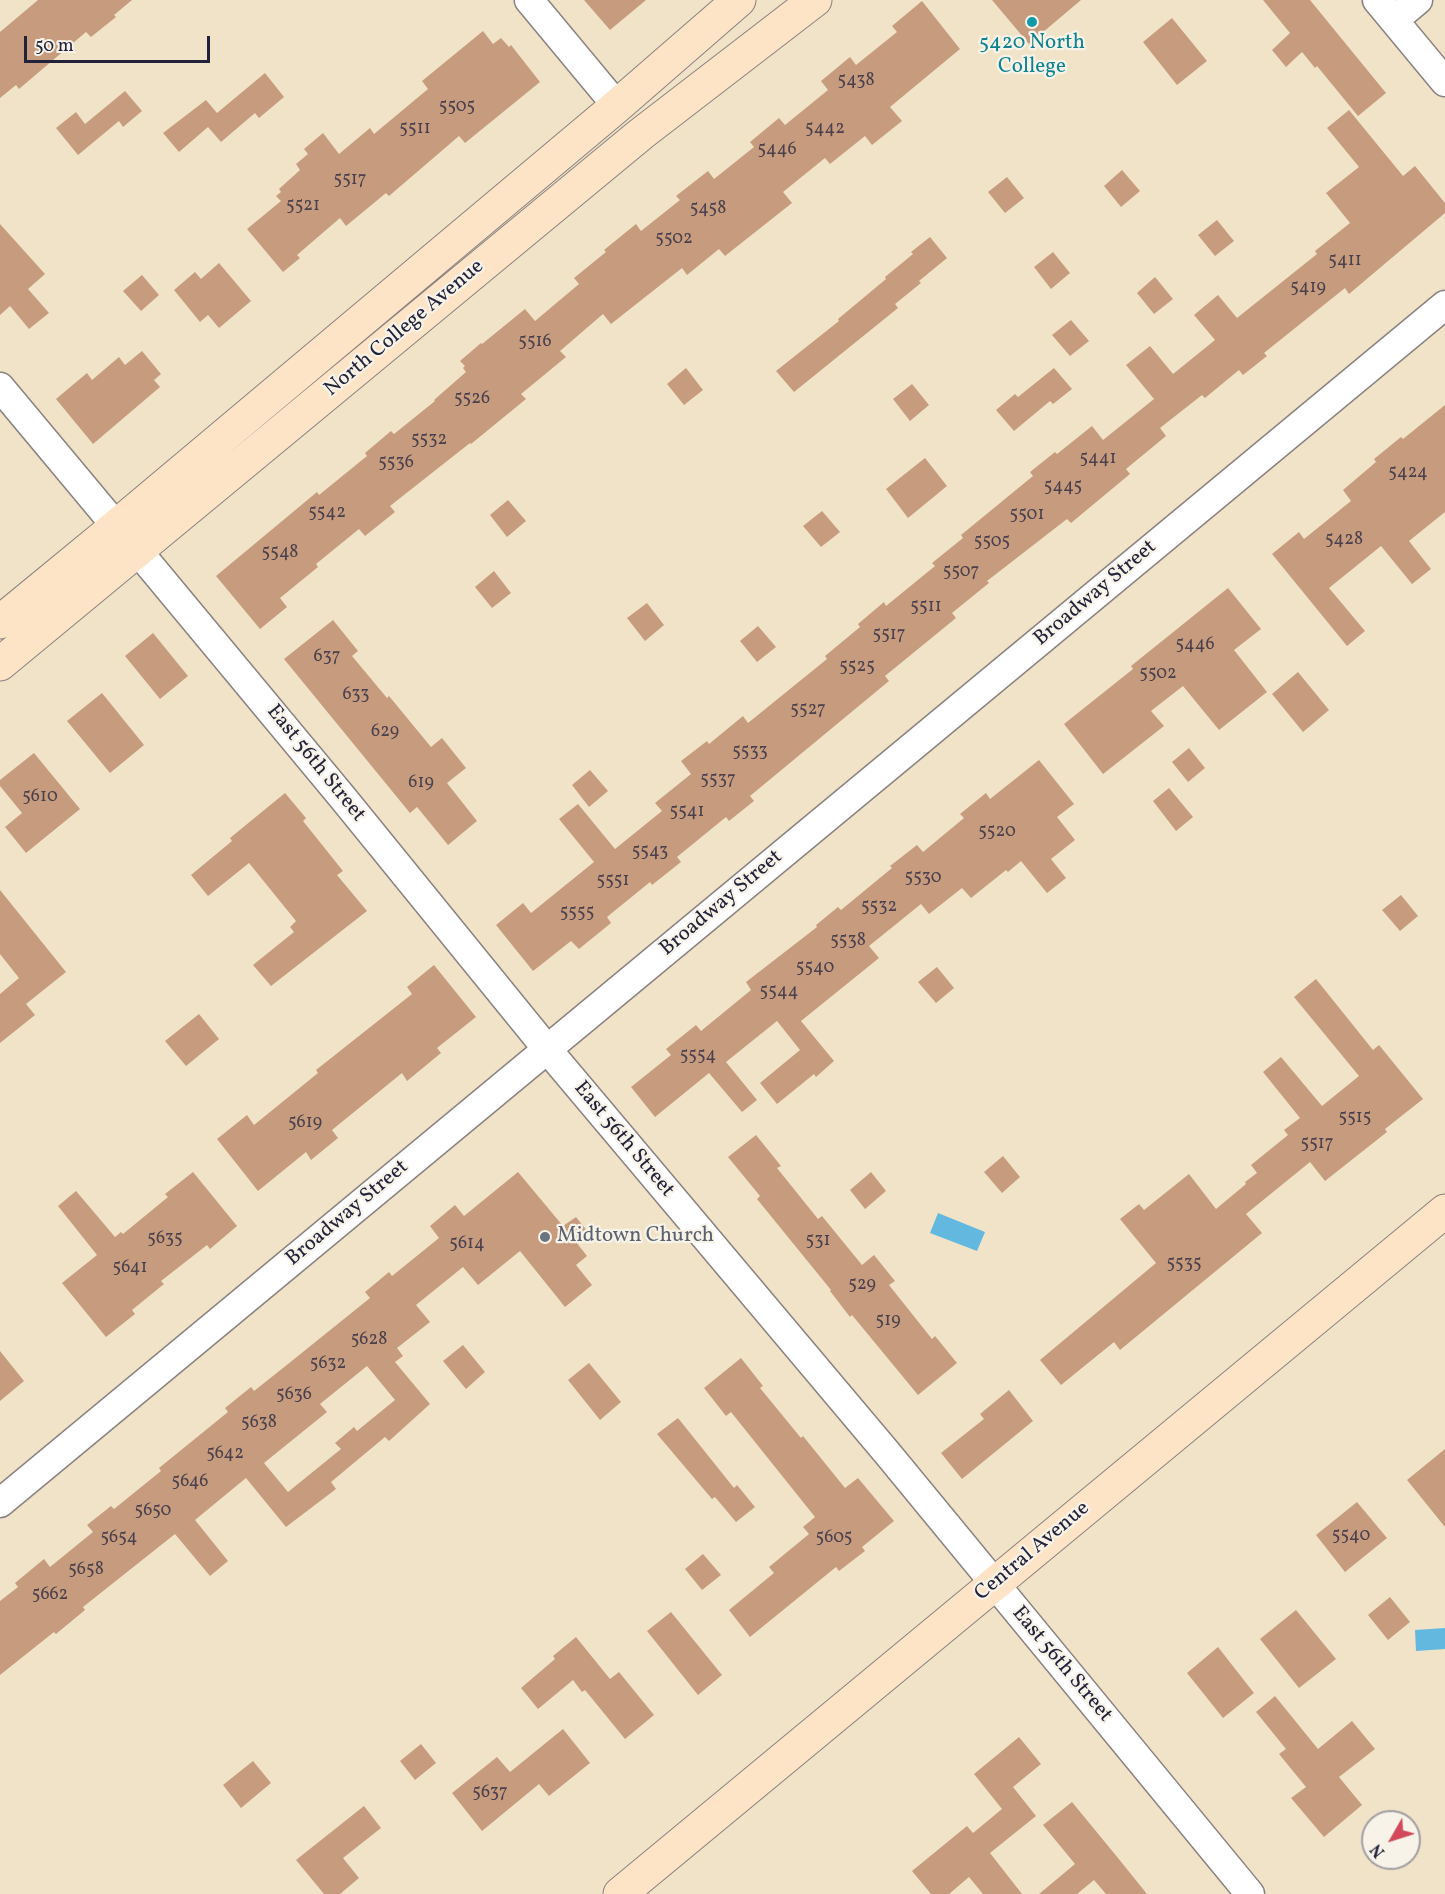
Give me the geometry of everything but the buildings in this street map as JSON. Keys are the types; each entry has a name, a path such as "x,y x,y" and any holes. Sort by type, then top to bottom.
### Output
{"main road":[{"name":"North College Avenue","path":"0,664 126,538 739,0"},
{"name":"North College Avenue","path":"0,622 126,538 815,0"},
{"name":"Central Avenue","path":"621,1894 1445,1211"}],"street":[{"path":"529,0 617,106"},
{"path":"1418,0 1385,10 1445,82"},
{"name":"Broadway Street","path":"0,1503 1445,305"},
{"name":"East 56th Street","path":"0,387 343,798 547,1049 888,1454 1250,1894"}],"water":[{"path":"938,1213 985,1232 977,1251 930,1233"},
{"path":"1445,1628 1445,1649 1416,1651 1415,1630"}],"place":[{"name":"5420 North College","path":"1032,22"},
{"name":"Midtown Church","path":"545,1237"}]}
